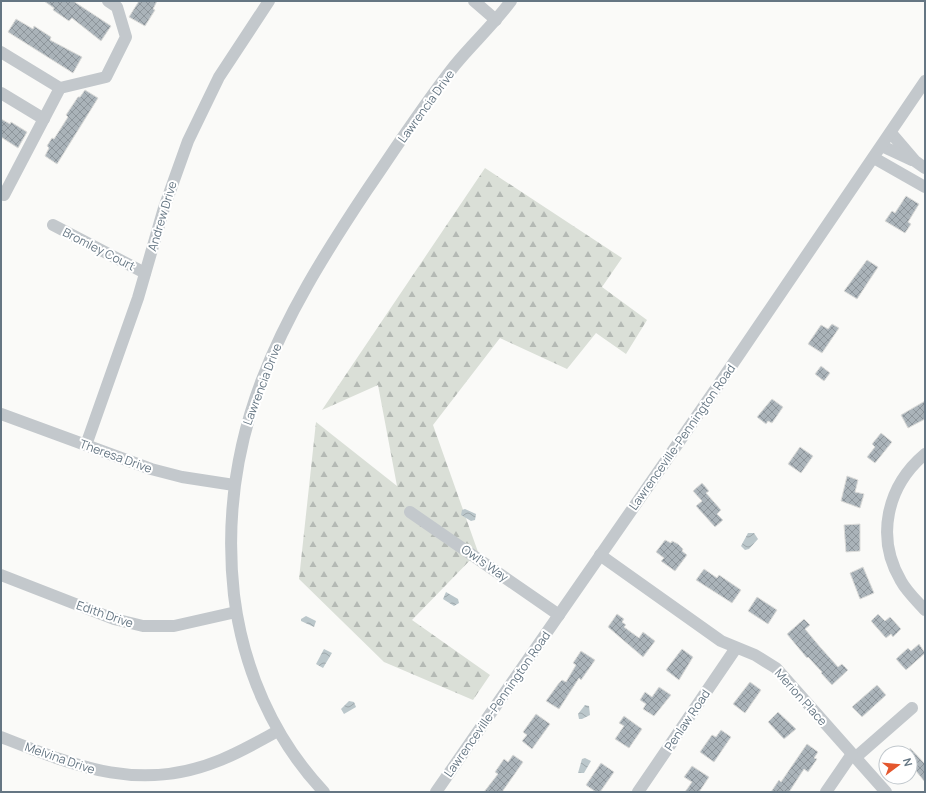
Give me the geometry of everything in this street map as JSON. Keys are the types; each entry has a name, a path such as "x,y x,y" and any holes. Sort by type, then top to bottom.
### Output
{"street":[{"name":"Andrew Drive","path":"86,445 138,298 166,201 194,128 219,77 268,1"},
{"path":"474,1 496,20"},
{"name":"Lawrencia Drive","path":"324,792 297,760 278,731 257,687 249,665 236,612 231,540 234,485 244,431 253,401 277,342 349,217 386,161 447,76 511,1"},
{"path":"3,194 58,93 106,77 126,37 117,7 112,2"},
{"path":"1,52 58,93"},
{"name":"Lawrenceville-Pennington Road","path":"436,792 874,158 925,81"},
{"path":"1,93 44,119"},
{"path":"891,133 920,164"},
{"path":"882,146 920,164"},
{"path":"874,158 925,187"},
{"name":"Bromley Court","path":"54,225 145,273"},
{"name":"Theresa Drive","path":"1,414 151,469 182,477 234,485"},
{"path":"925,454 906,472 898,485 890,506 887,529 890,557 896,571 908,591 925,610"},
{"name":"Owl's Way","path":"410,512 559,615"},
{"name":"Merion Place","path":"600,555 706,631 736,648 755,655 776,668 886,792"},
{"name":"Edith Drive","path":"1,575 114,619 143,626 174,626 236,612"},
{"name":"Penlaw Road","path":"638,792 736,648"},
{"path":"826,792 854,756 912,708"},
{"name":"Melvina Drive","path":"1,737 90,770 111,774 158,776 198,768 218,761 278,731"}],"green space":[{"path":"485,168 622,258 602,287 647,320 626,354 596,333 567,369 500,338 433,425 478,552 412,620 490,675 473,700 384,662 299,579 316,422 397,486 378,385 322,410"}],"water":[{"path":"465,509 476,514 475,520 471,521 461,515 462,510"},
{"path":"748,533 754,533 758,539 749,549 745,550 741,546"},
{"path":"446,592 458,599 459,603 454,606 443,599"},
{"path":"306,616 316,621 314,627 301,621 301,619"},
{"path":"324,649 332,653 323,668 316,664"},
{"path":"349,701 354,702 356,707 344,714 341,709"},
{"path":"585,705 589,706 590,715 579,719 578,714"},
{"path":"585,758 591,761 584,773 578,773 582,759"}],"building":[{"path":"44,1 73,1 111,26 101,41 72,18 69,21 53,10 54,8"},
{"path":"139,1 157,1 153,9 155,10 145,26 129,17"},
{"path":"16,19 33,29 34,26 51,37 50,40 82,57 73,73 8,32"},
{"path":"85,90 98,98 57,164 45,156 49,148 47,146 52,138 54,139 68,117 66,115 78,97 80,97"},
{"path":"1,119 10,124 11,122 27,132 18,148 1,137"},
{"path":"906,196 919,204 908,222 911,224 905,233 885,221 892,211 895,213"},
{"path":"867,260 878,267 857,299 844,291"},
{"path":"832,324 839,328 822,353 808,344 821,325 828,329"},
{"path":"821,366 830,373 824,381 815,374"},
{"path":"772,399 783,407 772,423 768,421 766,424 757,417"},
{"path":"925,401 925,419 908,428 901,415"},
{"path":"881,433 892,442 875,463 867,457 875,447 872,444"},
{"path":"800,447 813,456 801,473 788,464"},
{"path":"847,476 858,480 855,492 864,494 860,508 841,501"},
{"path":"702,483 709,491 706,493 721,510 717,514 723,520 715,527 696,506 702,501 693,491"},
{"path":"860,524 860,551 846,552 844,525"},
{"path":"665,540 678,544 683,549 682,551 687,555 675,571 661,561 664,558 656,552"},
{"path":"863,567 874,593 860,599 850,573"},
{"path":"704,569 717,578 719,575 741,590 732,603 696,580"},
{"path":"757,597 777,610 768,624 748,611"},
{"path":"617,614 624,619 622,622 626,625 624,627 639,638 643,632 655,641 643,657 608,627"},
{"path":"878,614 885,621 890,617 901,629 893,637 891,634 886,638 871,621"},
{"path":"804,619 810,625 805,629 820,647 838,667 842,664 848,670 832,685 787,634"},
{"path":"919,644 925,653 906,670 896,659 908,648 911,651"},
{"path":"682,649 693,657 679,680 666,670"},
{"path":"581,651 595,660 581,680 579,678 559,709 546,701 562,680 566,682 576,665 573,663"},
{"path":"750,682 761,690 745,713 733,704"},
{"path":"877,685 886,695 862,717 852,707"},
{"path":"659,687 671,695 654,716 643,709 646,704 640,700 645,692 652,697"},
{"path":"778,712 796,729 784,739 768,722"},
{"path":"536,714 550,724 532,749 522,741 527,735 523,732"},
{"path":"624,716 642,729 629,748 615,739 624,726 619,723"},
{"path":"721,730 731,737 714,762 700,752 712,735 716,737"},
{"path":"807,744 818,752 814,758 817,759 808,772 804,769 789,792 771,792 779,780 781,782"},
{"path":"513,755 523,762 502,792 484,792 498,774 495,772 504,759 508,762"},
{"path":"918,757 925,764 925,782 918,773"},
{"path":"601,763 614,772 600,792 596,792 586,785"},
{"path":"692,766 709,777 699,792 685,792 692,782 684,777"}]}
